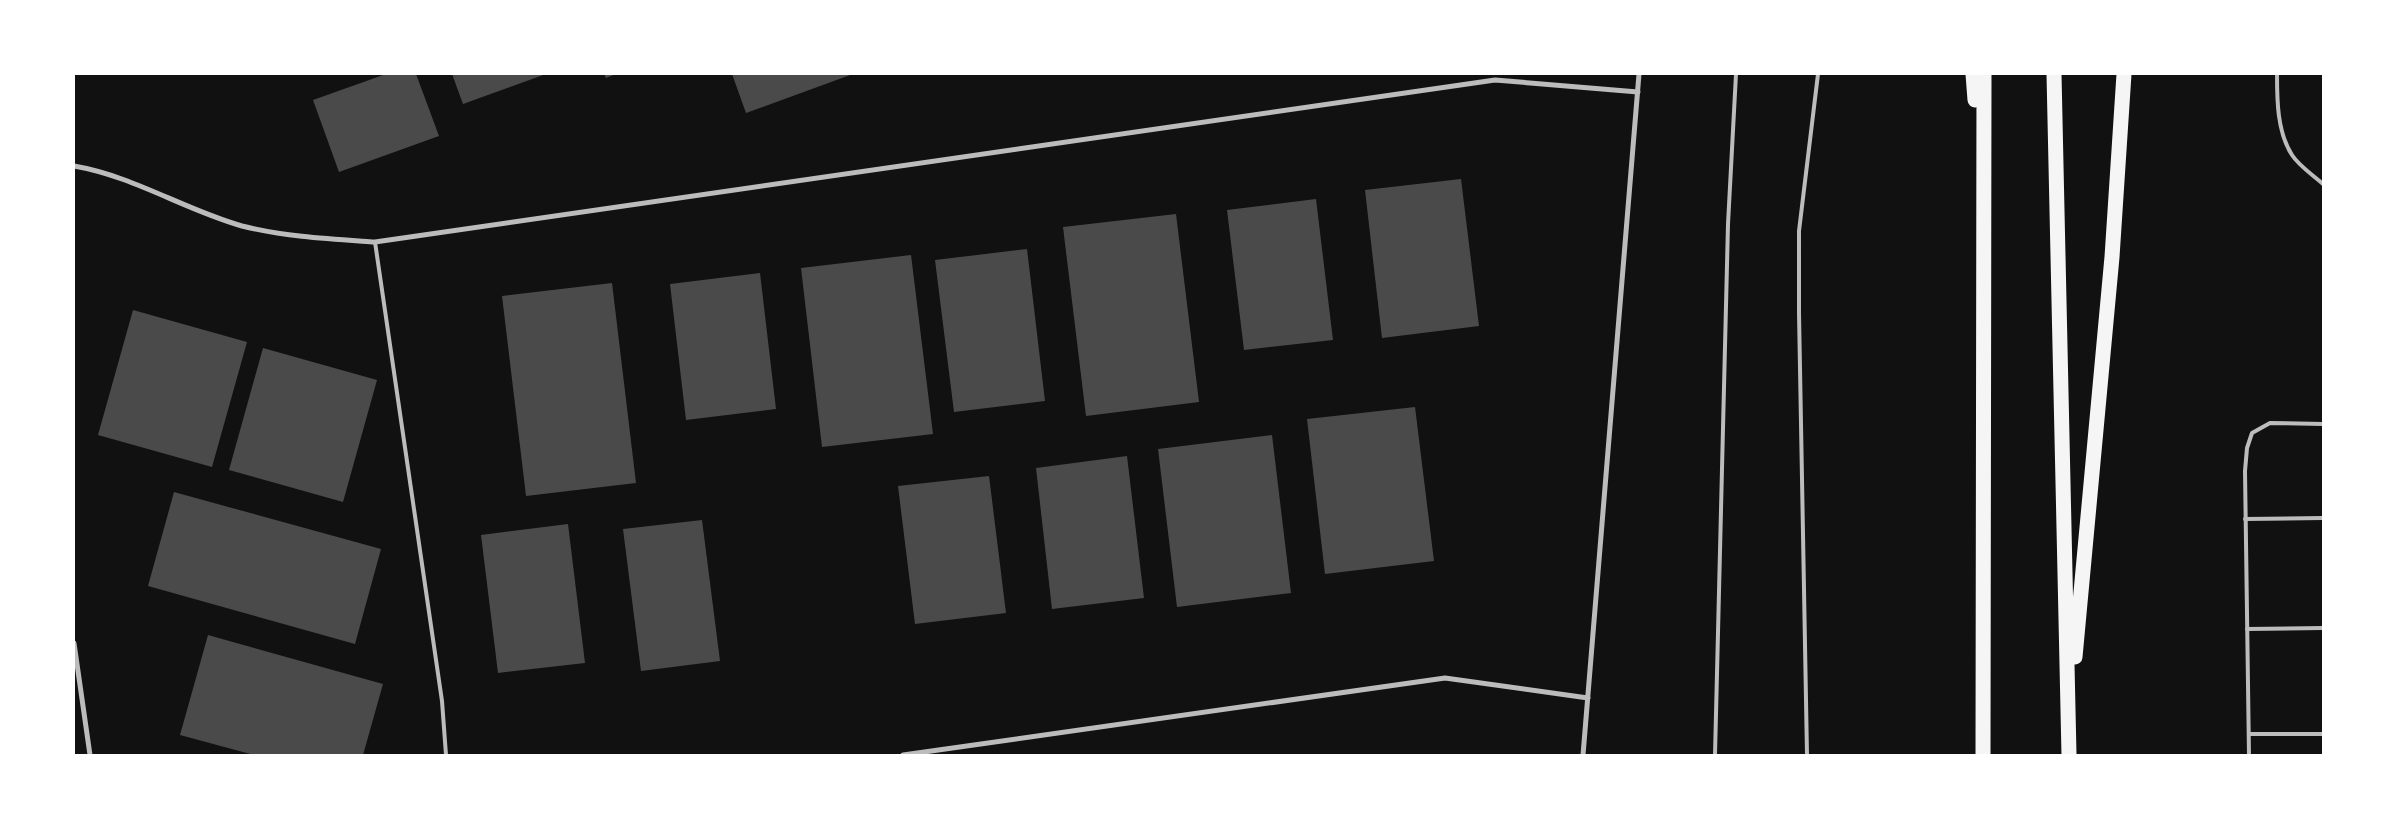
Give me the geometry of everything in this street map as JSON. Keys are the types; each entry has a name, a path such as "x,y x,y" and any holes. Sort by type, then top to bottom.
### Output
{"highway":[{"path":"1973,74 1983,172"},
{"path":"1983,755 1984,74"},
{"path":"2054,74 2069,755"},
{"path":"2068,728 2112,258 2124,74"}],"street":[{"path":"1583,755 1639,74"},
{"path":"74,166 102,171 242,226 311,238 375,242 1495,80 1638,92"},
{"path":"74,643 90,755"},
{"path":"903,755 1445,678 1588,698"}],"lane":[{"path":"1715,755 1728,224 1736,74"},
{"path":"1807,755 1798,313 1799,231 1818,74"},
{"path":"2277,74 2277,103 2284,138 2292,155 2323,184"},
{"path":"375,242 442,701 446,755"},
{"path":"2249,755 2244,471 2246,448 2252,433 2270,423 2323,424"},
{"path":"2245,519 2323,518"},
{"path":"2247,629 2323,628"},
{"path":"2249,734 2323,734"}],"building":[{"path":"386,74 416,74 439,136 339,172 313,100"},
{"path":"452,74 546,74 463,104"},
{"path":"604,74 616,74 606,78"},
{"path":"732,74 853,74 746,113"},
{"path":"1461,179 1479,326 1382,338 1365,190"},
{"path":"1316,199 1333,340 1244,350 1227,210"},
{"path":"1176,214 1199,402 1086,416 1063,227"},
{"path":"1027,249 1045,401 954,412 935,260"},
{"path":"911,255 933,434 822,447 801,268"},
{"path":"760,273 776,409 686,420 670,284"},
{"path":"612,283 636,483 526,496 502,296"},
{"path":"133,310 247,342 212,467 98,435"},
{"path":"263,348 377,380 343,502 229,470"},
{"path":"1415,407 1434,561 1325,574 1307,419"},
{"path":"1272,435 1291,593 1177,607 1158,449"},
{"path":"1127,456 1144,598 1052,609 1036,468"},
{"path":"989,476 1006,613 915,624 898,486"},
{"path":"174,492 381,549 355,644 148,586"},
{"path":"702,520 720,661 641,671 623,529"},
{"path":"568,524 585,663 498,673 481,535"},
{"path":"208,635 383,684 363,755 254,755 180,735"}]}
